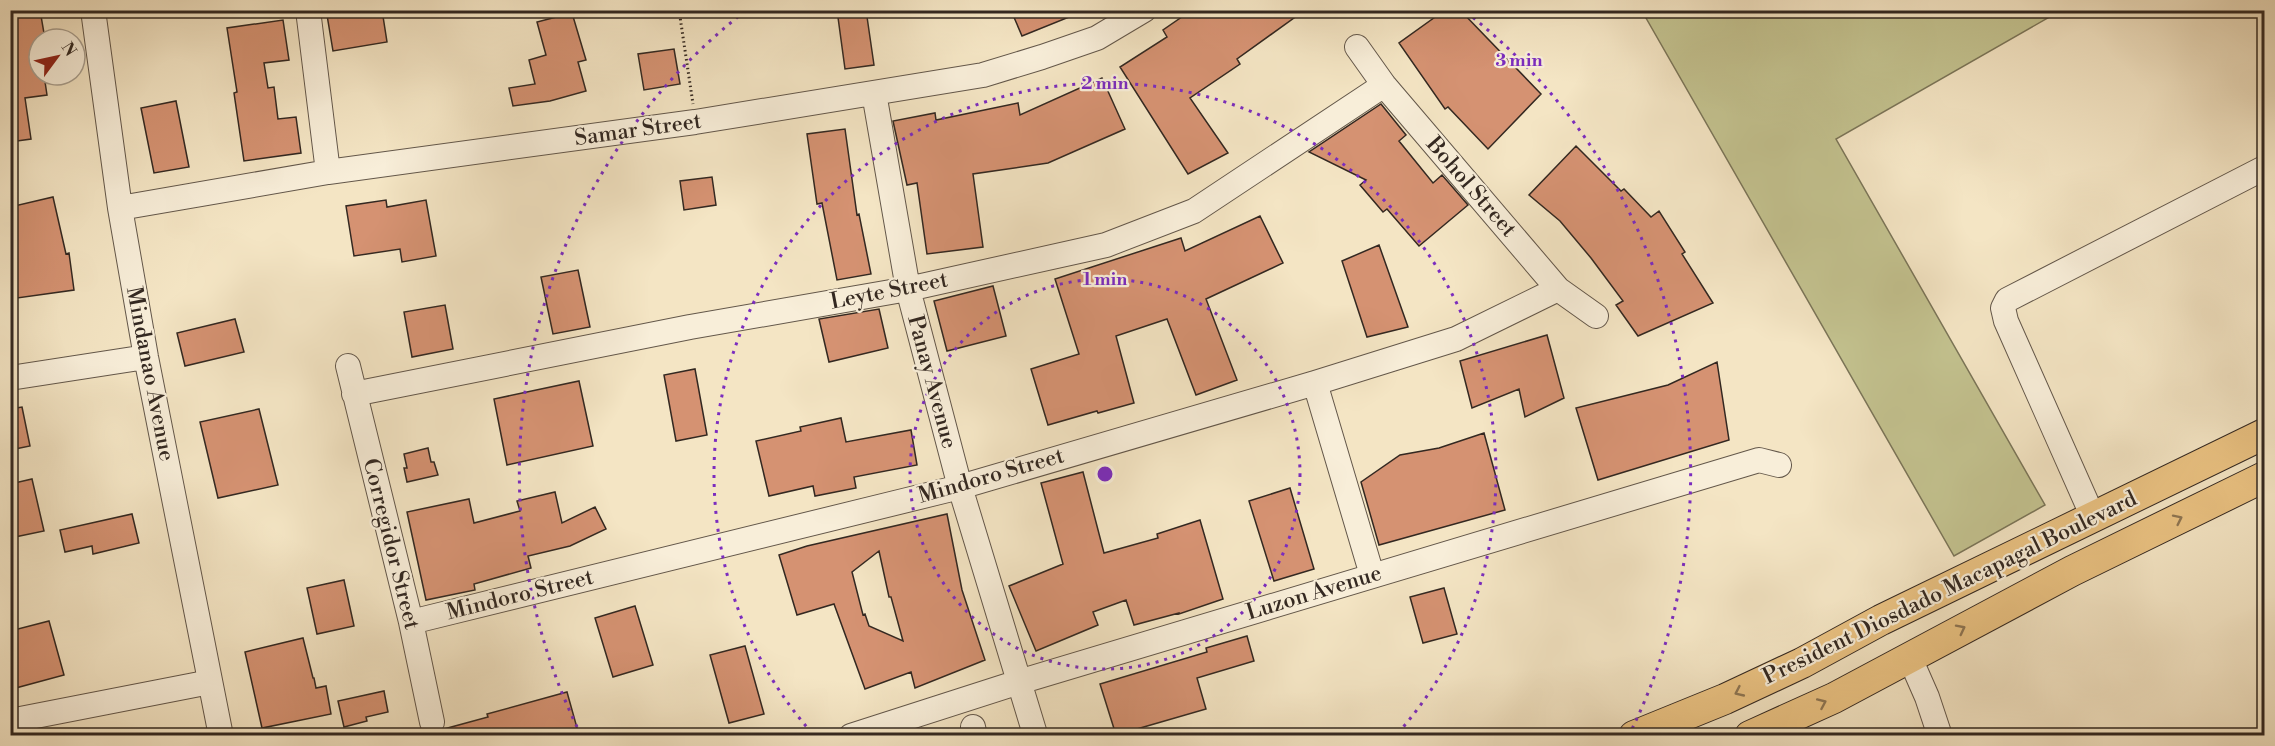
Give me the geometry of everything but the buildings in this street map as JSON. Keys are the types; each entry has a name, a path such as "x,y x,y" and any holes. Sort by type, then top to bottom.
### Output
{"main road":[{"name":"President Diosdado Macapagal Boulevard","path":"1634,735 1725,699 1802,663 1881,620 2265,434"},
{"name":"President Diosdado Macapagal Boulevard","path":"1750,735 1834,698 2072,571 2265,477"},
{"path":"2055,535 2072,571"}],"street":[{"name":"Mindanao Avenue","path":"93,10 120,208 146,357 221,735"},
{"path":"308,10 328,172"},
{"name":"Samar Street","path":"120,208 328,172 695,122 982,75 1097,38 1144,10"},
{"name":"Bohol Street","path":"1357,47 1384,85 1558,289 1596,316"},
{"name":"Leyte Street","path":"354,394 690,327 908,289 1106,245 1194,211 1384,85"},
{"name":"Panay Avenue","path":"874,93 908,289 960,487 1035,734"},
{"path":"2093,517 2006,321 2003,308 2007,300 2265,168"},
{"name":"Mindoro Street","path":"411,622 960,487 1315,383 1456,339 1558,289"},
{"path":"10,378 146,357"},
{"name":"Corregidor Street","path":"348,366 411,622 432,722"},
{"path":"1315,383 1372,575"},
{"name":"Luzon Avenue","path":"851,735 1372,575 1759,460 1779,465"},
{"path":"1910,656 1940,735"},
{"path":"10,721 210,682"}],"path":[{"path":"679,10 695,122"}],"shaded area":[{"path":"1642,11 2060,11 1836,139 2045,505 1954,556"}]}
